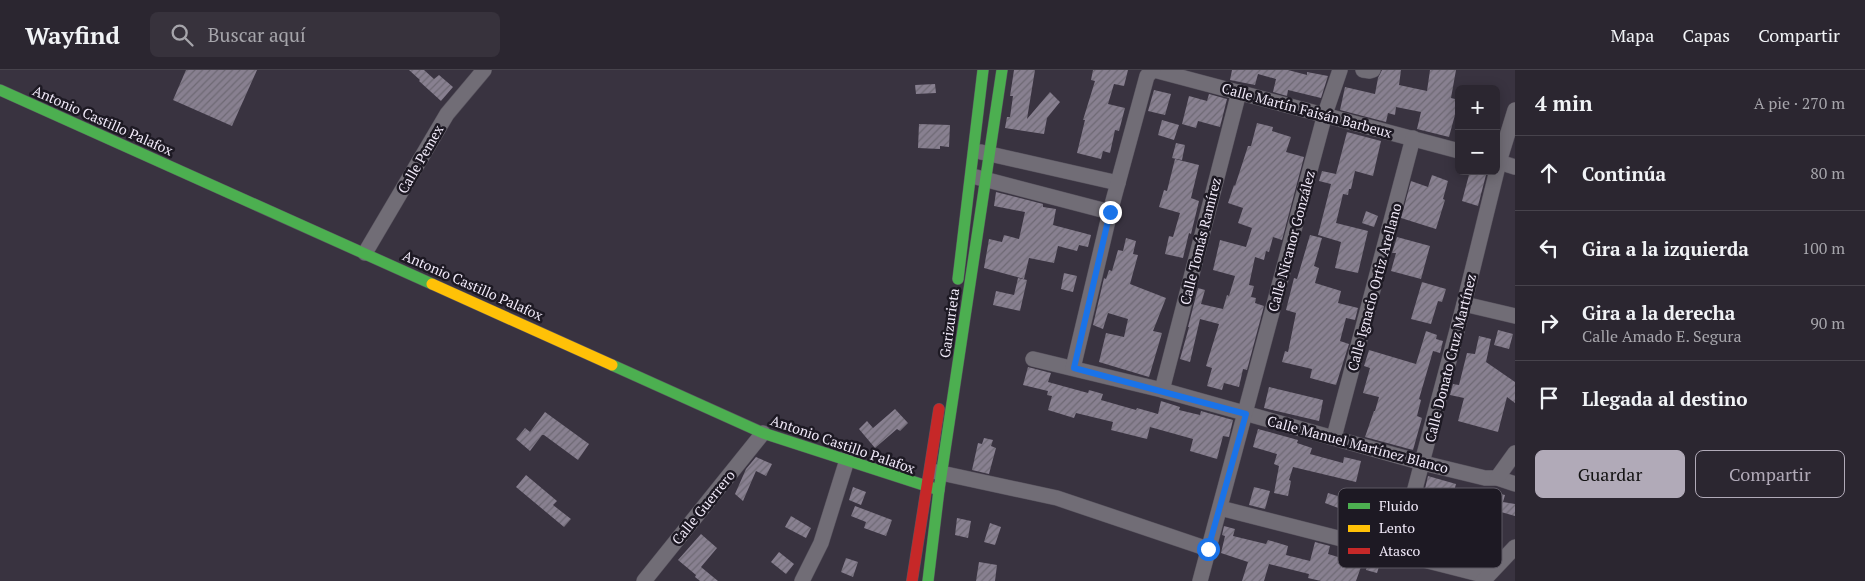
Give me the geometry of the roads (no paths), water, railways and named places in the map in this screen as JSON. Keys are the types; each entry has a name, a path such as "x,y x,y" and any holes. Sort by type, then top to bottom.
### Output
{"street":[{"name":"Garizurieta","path":"956,293 983,70"},
{"name":"Garizurieta","path":"912,581 926,487 936,472 1002,70"},
{"path":"1074,368 1110,212 1146,76 1154,70"},
{"name":"Calle Martín Faisán Barbeux","path":"1154,70 1455,150"},
{"name":"Calle Nicanor González","path":"1200,581 1325,114 1340,70"},
{"path":"1363,70 1370,72 1373,70"},
{"name":"Calle Pemex","path":"365,253 447,114 480,71"},
{"name":"Antonio Castillo Palafox","path":"0,90 763,433 940,490"},
{"name":"Calle Tomás Ramírez","path":"1162,390 1239,92"},
{"name":"Calle Donato Cruz Martínez","path":"1500,156 1515,110"},
{"name":"Calle Ignacio Ortiz Arellano","path":"1334,437 1413,138"},
{"path":"973,149 1118,183"},
{"path":"1500,163 1515,167"},
{"name":"Calle Donato Cruz Martínez","path":"1416,488 1464,304 1495,175"},
{"path":"969,176 1110,212"},
{"path":"1464,304 1515,316"},
{"name":"Garizurieta","path":"928,581 940,490 936,472 942,392 953,322"},
{"name":"Calle Manuel Martínez Blanco","path":"1033,359 1162,390 1423,463 1485,478 1497,478 1515,484"},
{"name":"Calle Guerrero","path":"644,581 763,433"},
{"path":"1497,478 1515,452"},
{"path":"802,581 821,543 847,460"},
{"path":"936,472 1057,498 1208,549"},
{"path":"1220,508 1338,538"},
{"path":"1502,560 1515,547"},
{"path":"1450,568 1485,578 1495,568"}]}
